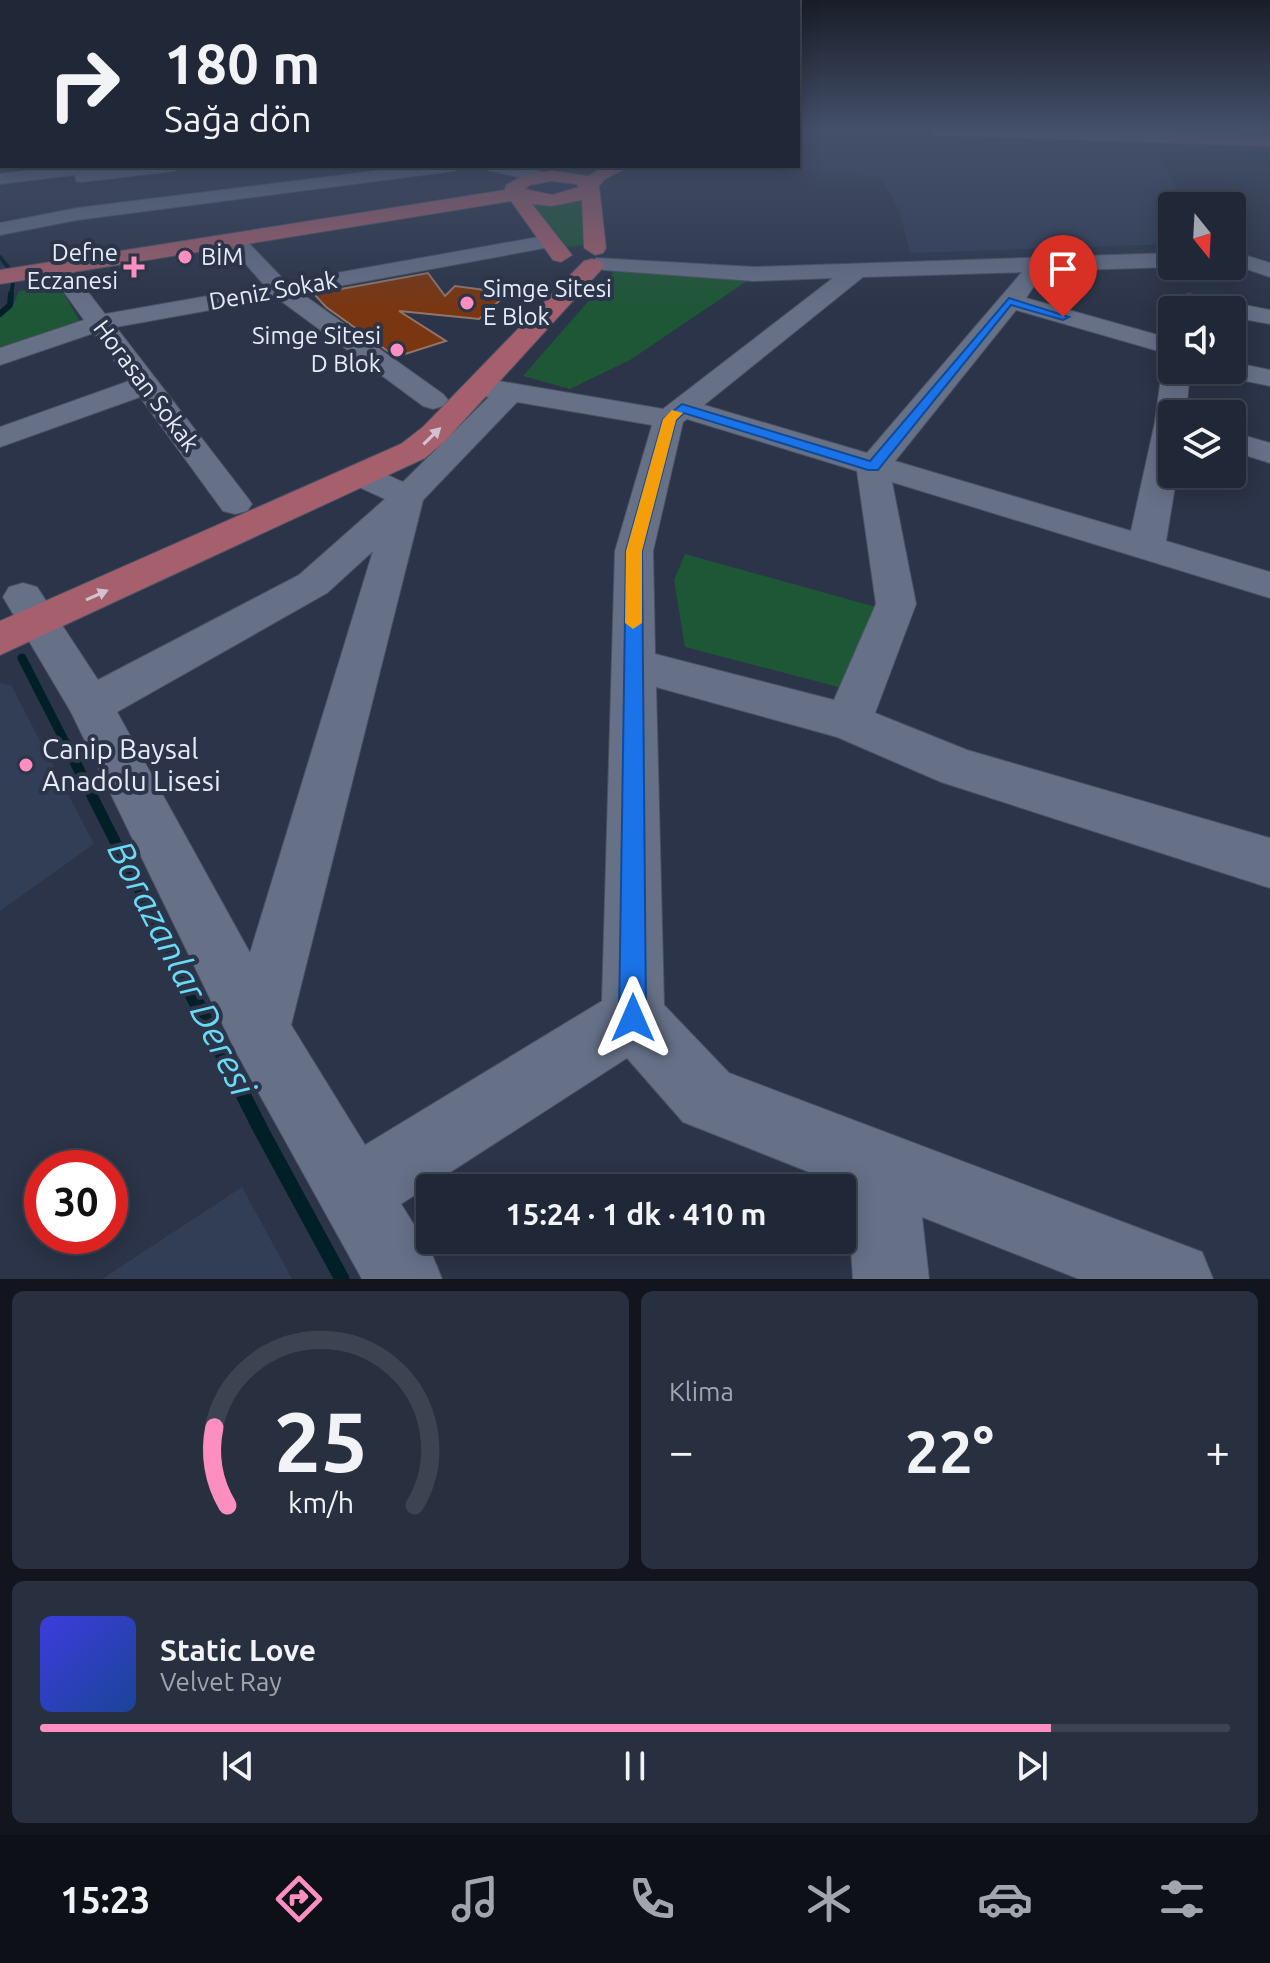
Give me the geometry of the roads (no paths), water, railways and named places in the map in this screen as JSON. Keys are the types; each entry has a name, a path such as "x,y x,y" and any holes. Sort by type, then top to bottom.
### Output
{"main road":[{"path":"517,190 523,206 583,256"},
{"path":"0,277 234,239 326,203 516,193 535,199 564,199 582,195 587,190"},
{"path":"15,616 360,475 424,443 494,389 583,256 590,190"},
{"path":"15,616 235,504 384,438 407,424 583,256"}],"street":[{"path":"68,266 83,190"},
{"path":"317,190 326,203"},
{"path":"0,229 77,214 326,203 372,190"},
{"path":"511,190 516,193"},
{"path":"234,239 281,290 433,400"},
{"path":"1246,247 1270,246"},
{"path":"583,256 764,263 1158,250"},
{"path":"583,256 754,274 1158,261"},
{"name":"Deniz Sokak","path":"0,357 99,323 281,290 583,256"},
{"path":"1246,257 1270,256"},
{"path":"1246,262 1270,270"},
{"name":"Horasan Sokak","path":"68,266 99,323 235,504"},
{"path":"848,722 896,604 873,467 1034,273 1030,266"},
{"path":"855,272 676,413 634,551 633,1018 707,1098 1175,1279"},
{"path":"1009,301 1158,343"},
{"path":"1246,313 1270,317"},
{"path":"1246,373 1270,378"},
{"path":"0,438 145,385"},
{"path":"90,705 313,584 347,556 407,497 494,389 676,413 873,467 1270,585"},
{"path":"1246,445 1270,453"},
{"path":"360,475 407,497"},
{"path":"1146,549 1158,488"},
{"path":"258,1030 407,497"},
{"path":"15,616 90,705 258,1030 404,1279"},
{"path":"633,664 848,722 958,768 1270,863"},
{"path":"354,1193 633,1018"},
{"path":"881,1165 891,1279"}],"waterway":[{"name":"Borazanlar Deresi","path":"0,257 8,267"},
{"name":"Borazanlar Deresi","path":"11,296 13,282"},
{"name":"Borazanlar Deresi","path":"0,314 10,305 11,294"},
{"name":"Borazanlar Deresi","path":"22,658 67,746"},
{"name":"Borazanlar Deresi","path":"66,744 186,982"},
{"name":"Borazanlar Deresi","path":"185,980 261,1130 342,1279"}],"place":[{"name":"BİM","path":"185,257"},
{"name":"Defne Eczanesi","path":"134,267"},
{"name":"Simge Sitesi E Blok","path":"467,303"},
{"name":"Simge Sitesi D Blok","path":"397,350"},
{"name":"Canip Baysal Anadolu Lisesi","path":"26,765"}]}
